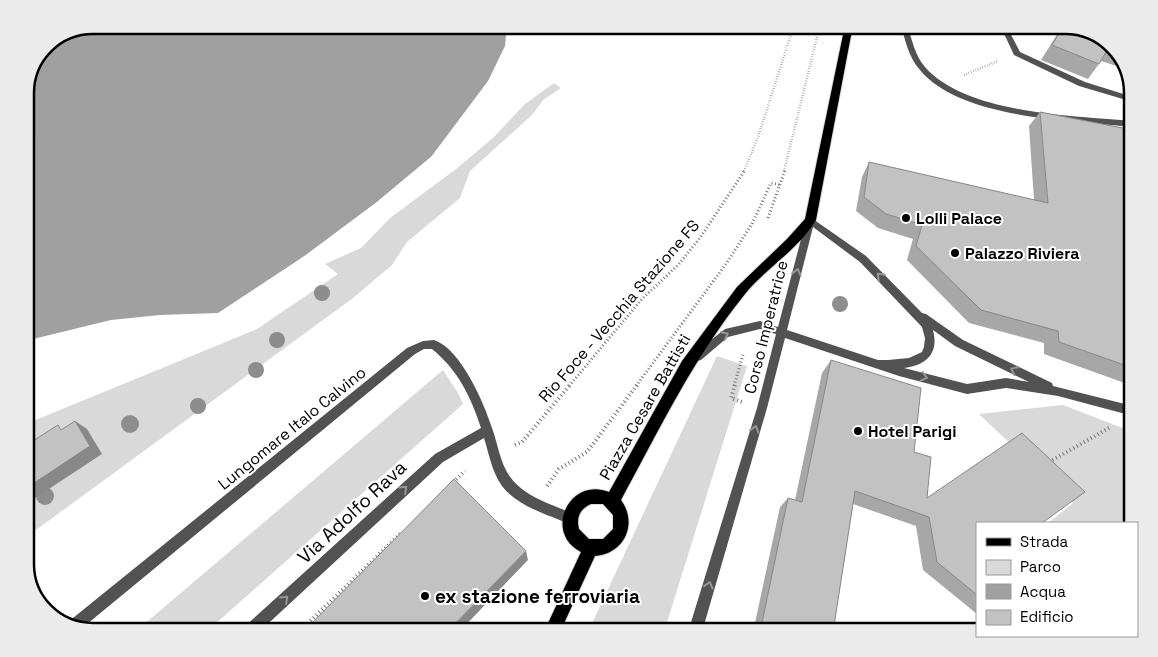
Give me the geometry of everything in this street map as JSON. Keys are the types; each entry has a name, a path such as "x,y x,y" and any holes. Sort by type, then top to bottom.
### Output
{"main road":[{"name":"Corso Imperatrice","path":"810,220 847,34"},
{"name":"Piazza Cesare Battisti","path":"612,502 687,365 741,290 791,242 810,220"},
{"name":"Piazza Cesare Battisti","path":"570,518 577,504 582,500 598,496 618,507 622,521 618,536 607,547 591,548"},
{"path":"556,623 591,548 584,545 573,534 570,518"}],"street":[{"path":"907,34 922,69 939,85 966,98 997,107 1124,123"},
{"path":"1008,34 1017,53 1082,84 1124,97"},
{"path":"810,220 863,259 927,325 931,337 929,350 918,361 901,365 877,364"},
{"name":"Corso Imperatrice","path":"698,623 762,408 810,220"},
{"path":"914,310 959,343 1058,391"},
{"path":"687,365 725,333 760,326 877,364 967,389 1006,383 1058,391 1124,409"},
{"name":"Lungomare Italo Calvino","path":"80,622 404,357 423,345 434,344 459,367 476,399 496,455"},
{"name":"Via Adolfo Rava","path":"259,623 438,458 488,430"},
{"path":"496,455 509,485 535,503 570,518"}],"path":[{"name":"Rio Foce - Vecchia Stazione FS","path":"448,488 469,467 522,442 642,299 678,265 700,238 745,170 758,137 791,34"},
{"path":"768,218 781,185 818,34"},
{"path":"939,85 1017,53"},
{"path":"535,503 559,468 587,452 726,264 752,224 771,183 781,185"},
{"path":"743,356 731,398 762,408"},
{"path":"1042,466 1115,425 1113,406"},
{"path":"307,623 405,529"}],"green space":[{"path":"554,83 561,88 543,100 532,115 470,171 460,198 407,242 392,265 353,298 34,531 34,421 257,329 338,274 325,264 361,248 390,218 456,169 493,138 525,104"},
{"path":"717,356 747,366 667,623 592,623"},
{"path":"443,370 463,404 216,623 146,623"},
{"path":"1063,405 1124,429 1124,522 1049,522 1073,503 979,414"}],"water":[{"path":"93,34 506,34 505,46 488,81 431,157 377,202 306,255 218,313 160,315 111,320 34,339 34,89 38,70 51,51 60,44 70,38"}],"pier":[{"path":"434,156 378,204 308,257 252,294 248,294 306,255 377,202"}],"building":[{"path":"1059,34 1073,34 1088,38 1107,51 1099,64 1052,45"},
{"path":"1040,112 1124,128 1124,365 1059,342 1058,331 981,310 916,246 922,225 886,214 864,197 869,162 1048,203"},
{"path":"831,360 921,388 914,452 931,457 927,498 1022,433 1085,492 1043,522 976,522 976,594 937,562 929,517 855,491 834,623 762,623 788,498 802,502"},
{"path":"75,421 90,446 34,483 34,440 58,425 61,430"},
{"name":"ex stazione ferroviaria","path":"454,479 526,551 456,623 312,623"}],"place":[{"name":"Lolli Palace","path":"906,218"},
{"name":"Palazzo Riviera","path":"955,253"},
{"name":"Hotel Parigi","path":"858,431"},
{"name":"ex stazione ferroviaria","path":"425,596"}]}
